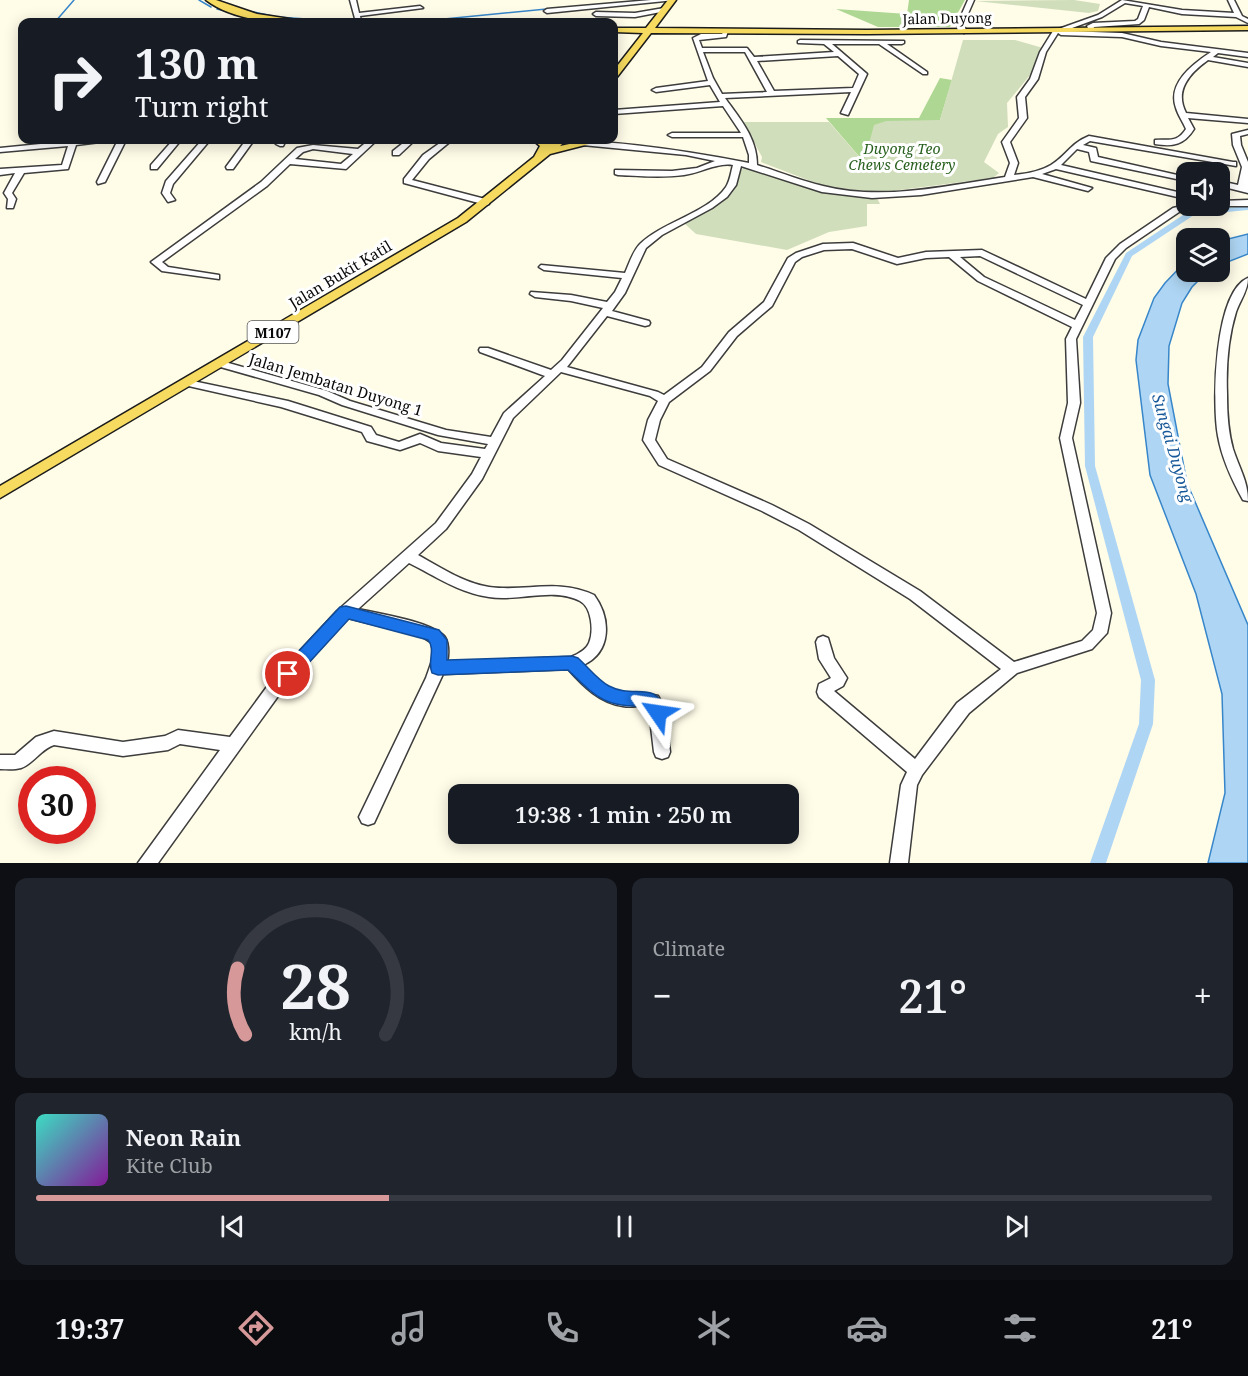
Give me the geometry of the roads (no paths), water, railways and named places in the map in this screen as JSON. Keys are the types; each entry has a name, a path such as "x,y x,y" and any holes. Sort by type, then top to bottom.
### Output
{"main road":[{"path":"210,0 234,10 268,18"},
{"path":"618,70 672,0"},
{"path":"618,30 641,27 657,19"},
{"path":"657,19 663,27 687,32"},
{"name":"Jalan Duyong","path":"618,30 867,32 942,31 962,26 992,31 1056,32 1248,28"},
{"path":"618,31 634,36 636,39 633,49"},
{"path":"640,39 657,35 704,32"},
{"path":"541,157 546,145 544,144"},
{"name":"Jalan Bukit Katil","path":"0,493 462,220 541,157 553,144"},
{"path":"541,157 558,147 570,144"}],"street":[{"path":"352,0 357,18"},
{"path":"547,11 672,0"},
{"path":"962,26 971,0"},
{"path":"1008,179 1014,169 1015,161 1006,148 1006,142 1023,118 1021,97 1034,79 1042,52 1056,32 1100,16 1125,0 1182,12 1238,15 1248,21"},
{"path":"1235,3 1238,15"},
{"path":"1092,30 1090,26 1093,25 1137,23 1142,20 1146,6"},
{"path":"356,15 420,8"},
{"path":"596,14 635,15 664,10"},
{"path":"726,32 724,36 696,38 712,83 746,135 753,154 753,166"},
{"path":"867,32 878,42 925,73"},
{"path":"1056,32 1122,35 1161,44 1248,55"},
{"path":"800,42 902,42"},
{"path":"826,42 863,74 845,113"},
{"path":"699,50 743,49 749,51 772,94"},
{"path":"1119,143 1140,139 1171,144 1181,142 1190,129 1179,107 1179,86 1188,74 1217,51"},
{"path":"754,59 841,54"},
{"path":"1206,58 1248,65"},
{"path":"656,90 712,83"},
{"path":"618,112 772,94 856,90"},
{"path":"1185,115 1248,121"},
{"path":"1230,186 1245,189 1246,167 1237,145 1236,134 1248,132"},
{"path":"672,135 746,135"},
{"path":"609,144 731,161 822,189 855,194 921,192 1034,174 1055,166 1075,146 1089,138 1233,164"},
{"path":"0,150 38,144"},
{"path":"0,172 65,167 72,144"},
{"path":"101,182 120,144"},
{"path":"154,167 174,144"},
{"path":"171,200 166,192 169,183 203,144"},
{"path":"230,167 247,144"},
{"path":"289,161 339,167 349,164 369,144"},
{"path":"396,153 406,144"},
{"path":"443,144 426,157 407,181 486,202"},
{"path":"1075,146 1093,150 1094,159 1176,177"},
{"path":"216,278 165,269 156,262 264,184 300,150 307,147 361,152"},
{"path":"618,172 669,175 731,161"},
{"path":"147,863 275,688 346,612 441,526 456,509 508,416 557,372 608,309 628,276 638,253 648,240 724,195 732,185 731,161"},
{"path":"1055,166 1176,194"},
{"path":"1014,169 1088,188"},
{"path":"9,206 12,199 8,194 20,172"},
{"path":"1230,204 1248,203"},
{"path":"899,863 906,800 916,770 963,708 1012,669 1087,645 1095,640 1103,624 1104,613 1066,438 1074,403 1069,348 1077,325 1117,251 1176,210"},
{"path":"1012,669 915,595 804,527 768,508 663,462 649,440 654,420 664,400 706,369 733,334 768,304 787,265 799,255 823,247 843,245 897,261 926,255 953,256 969,252 987,255 1088,304"},
{"path":"953,256 981,279 1077,325"},
{"path":"544,267 628,276"},
{"path":"1248,281 1235,298 1227,325 1222,374 1223,432 1248,497"},
{"path":"535,294 571,298 645,323"},
{"path":"484,350 557,372 654,394 664,400"},
{"name":"Jalan Jembatan Duyong 1","path":"221,364 323,393 346,403 492,448"},
{"path":"188,383 284,404 367,430 371,438 400,446 420,438 438,447 492,448"},
{"path":"408,556 463,585 489,592 555,592 589,599 596,610 598,639 590,653 572,663 438,668"},
{"path":"346,612 433,635 439,640 440,647 438,668 368,817"},
{"path":"823,642 827,659 839,678 838,682 825,688 825,692 916,770"},
{"path":"572,663 592,684 608,695 622,700 652,701 657,708 662,752"},
{"path":"0,762 18,762 42,742 54,738 123,749 168,743 178,738 234,745"}],"water":[{"path":"1248,234 1248,254 1230,261 1230,238"},
{"name":"Sungai Duyong","path":"1176,271 1176,282 1197,282 1182,303 1169,346 1168,384 1187,483 1248,625 1248,863 1208,863 1225,793 1222,694 1196,594 1150,475 1136,360 1138,340 1154,298"}],"waterway":[{"path":"58,18 74,0"},
{"path":"199,0 211,7"},
{"path":"454,18 557,8"},
{"path":"217,9 255,18"},
{"path":"249,11 292,18"},
{"path":"1098,863 1146,724 1148,680 1090,466 1088,337 1129,255 1192,213 1248,208"}],"park label":[{"name":"Duyong Teo Chews Cemetery","path":"902,156"}]}
